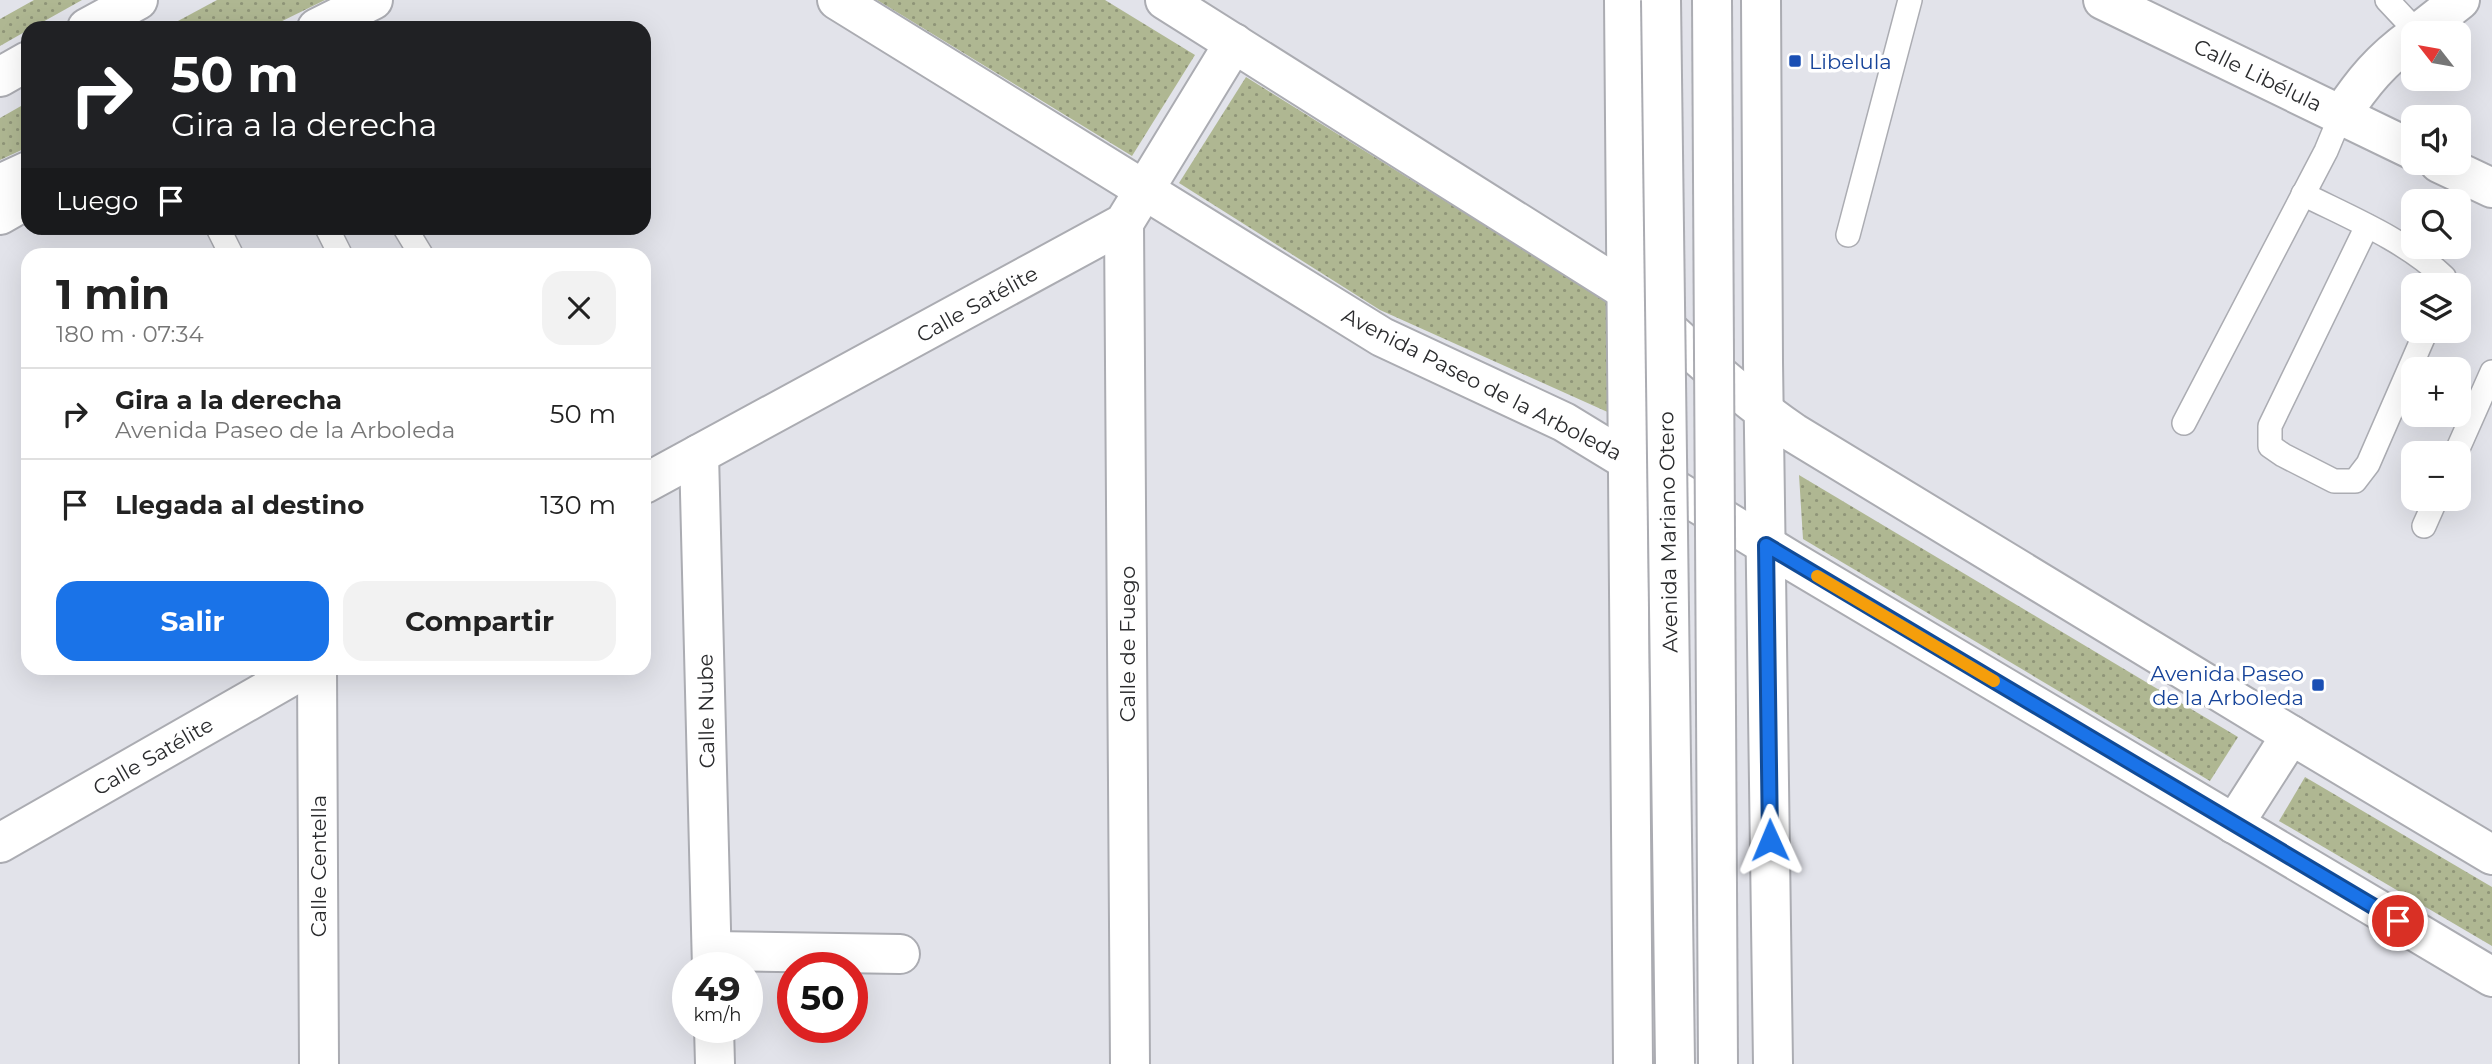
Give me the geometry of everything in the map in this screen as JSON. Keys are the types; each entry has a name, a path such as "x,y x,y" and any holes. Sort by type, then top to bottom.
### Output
{"main road":[{"path":"100,21 138,0"},
{"path":"331,21 373,0"},
{"path":"342,21 379,0"},
{"name":"Avenida Paseo de la Arboleda","path":"837,0 1382,337 1564,422 2492,977"},
{"path":"1165,0 1625,289 1682,343 1764,412 1806,440 2291,736 2492,855"},
{"name":"Avenida Mariano Otero","path":"1624,0 1633,1064"},
{"name":"Avenida Mariano Otero","path":"1661,0 1675,1064"},
{"path":"1674,0 1682,343 1681,492"},
{"path":"1712,0 1718,1064"},
{"path":"1762,0 1764,412 1773,1064"},
{"name":"Calle Libélula","path":"2104,0 2401,144"},
{"path":"2433,21 2460,0"},
{"path":"1125,223 1143,189 1234,43"},
{"path":"2341,116 2370,75 2387,56 2401,46"},
{"path":"0,77 21,65"},
{"path":"0,184 21,174"},
{"path":"2464,175 2492,188"},
{"path":"0,215 21,203"},
{"name":"Calle Satélite","path":"651,480 1125,223"},
{"name":"Calle de Fuego","path":"1125,223 1130,1064"},
{"name":"Calle Nube","path":"699,454 712,952"},
{"name":"Calle Satélite","path":"0,843 294,675"},
{"name":"Calle Centella","path":"317,675 319,1064"},
{"path":"2234,824 2291,736"},
{"path":"763,958 900,954"},
{"path":"714,1043 715,1064"}],"lane":[{"path":"1848,235 1910,0"},
{"path":"2387,0 2407,21"},
{"path":"2184,423 2341,116"},
{"path":"2303,194 2367,226 2428,262 2440,273"},
{"path":"2367,226 2270,426 2270,446 2334,481 2355,481 2368,464 2421,343"},
{"path":"2461,441 2492,372"},
{"path":"2424,526 2431,511"}],"green space":[{"path":"34,0 82,0 44,21 21,21 21,34 0,46 0,19"},
{"path":"217,0 325,0 282,21 178,21"},
{"path":"877,0 1105,0 1195,55 1132,156"},
{"path":"1246,77 1609,303 1612,414 1380,310 1179,183"},
{"path":"21,106 21,150 0,160 0,118"},
{"path":"1799,475 2238,737 2210,781 1803,539"},
{"path":"2305,777 2492,887 2492,946 2279,821"}],"slow traffic":[{"path":"1817,576 1994,681"}],"place":[{"name":"Libelula","path":"1795,61"},
{"name":"Avenida Paseo de la Arboleda","path":"2318,685"}],"route":[{"path":"1770,840 1766,545 2398,921"}]}
